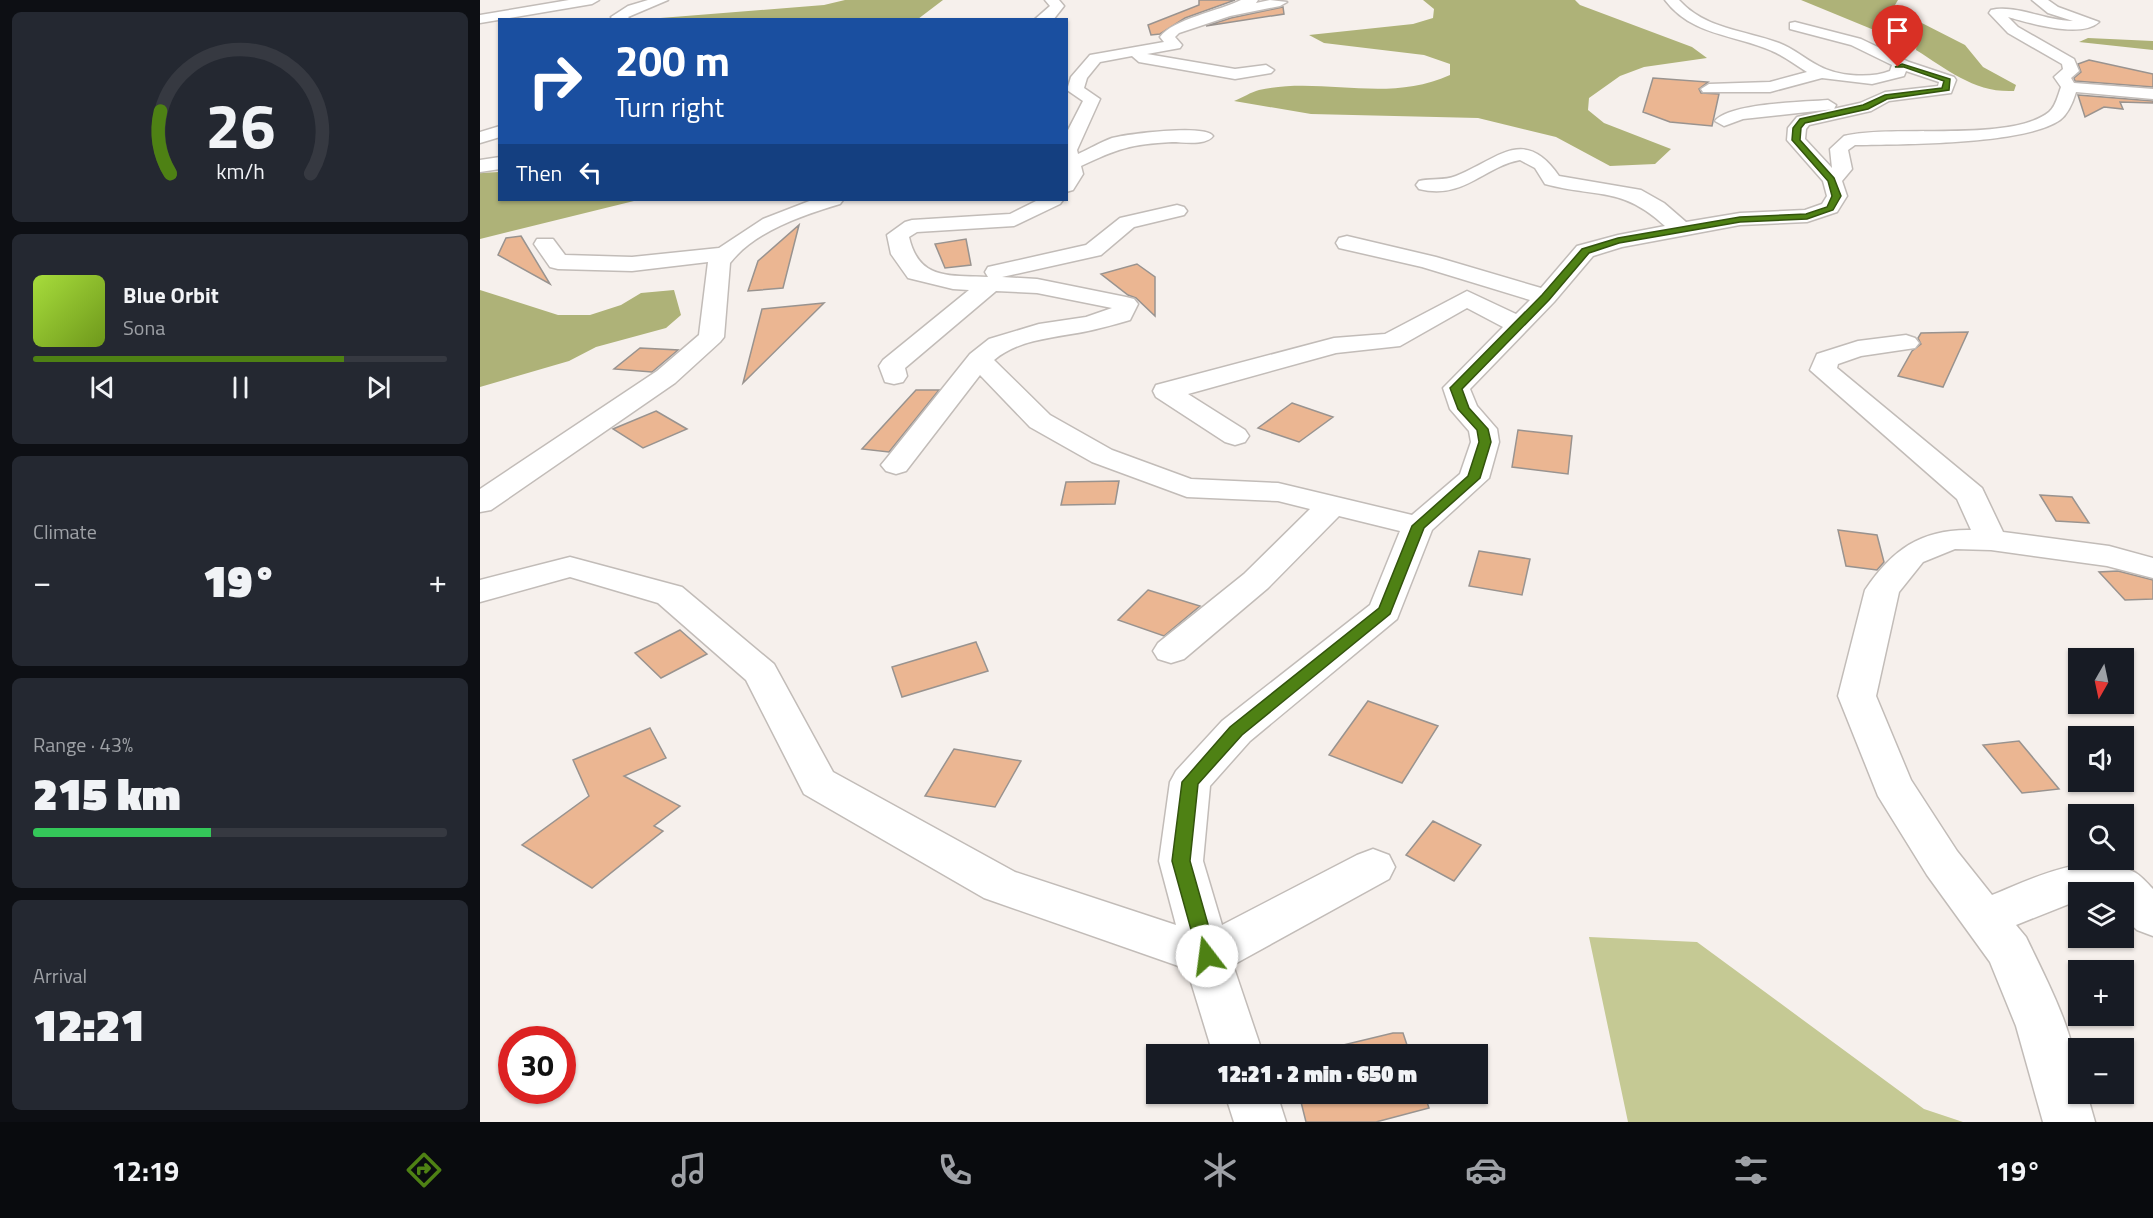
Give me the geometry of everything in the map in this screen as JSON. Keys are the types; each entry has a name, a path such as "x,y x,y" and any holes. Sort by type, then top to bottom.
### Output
{"street":[{"path":"480,19 592,0"},
{"path":"563,18 565,12 592,0"},
{"path":"620,18 618,17 633,9 661,0"},
{"path":"1046,18 1050,16 1057,6 1052,0"},
{"path":"1225,13 1251,0"},
{"path":"1672,0 1692,18 1719,30 1775,46 1823,73"},
{"path":"1692,18 1685,3 1693,0"},
{"path":"2038,0 2053,10 2092,22 2081,25 2062,24 2005,12 1996,14 2013,30 2069,62 2071,71 2061,77 2069,87 2153,94"},
{"path":"1068,183 1073,174 1068,150 1092,99 1076,90 1079,77 1095,58 1175,45 1167,37 1174,30 1225,13 1280,2"},
{"path":"511,18 545,7"},
{"path":"1235,1044 1207,956 1181,861 1190,782 1236,731 1385,610 1418,526 1474,478 1485,442 1483,429 1464,409 1456,388 1546,297 1585,251 1618,241 1740,219 1807,216 1820,213 1830,208 1836,196 1832,180 1796,140 1797,128 1803,121 1865,107 1885,97 1945,90 1948,80 1904,65 1856,42 1795,26"},
{"path":"1095,58 1137,57 1235,74 1266,70"},
{"path":"1709,89 1770,87 1823,73 1878,79 1892,77 1898,73 1898,67 1904,65"},
{"path":"1832,180 1842,169 1839,149 1850,140 1961,135 2028,129 2054,117 2065,102 2069,87"},
{"path":"1724,121 1740,114 1776,109 1875,102"},
{"path":"1068,119 1085,115"},
{"path":"480,130 498,130"},
{"path":"480,138 498,131"},
{"path":"1069,160 1116,143 1146,138 1204,136"},
{"path":"1426,185 1458,183 1499,160 1521,154 1532,156 1544,163 1552,180 1569,185 1627,192 1649,202 1683,231"},
{"path":"480,166 498,163"},
{"path":"480,503 666,377 711,337 719,262 723,254 742,240 816,204 829,201"},
{"path":"896,465 979,359 998,344 1039,331 1087,324 1121,315 1126,304 1037,286 953,282 916,273 902,254 898,235 912,226 1014,220 1051,201"},
{"path":"953,282 1093,250 1127,222 1177,211"},
{"path":"1347,243 1428,262 1546,297"},
{"path":"545,244 558,262 632,264 723,254"},
{"path":"894,376 892,366 990,284"},
{"path":"1235,436 1166,391 1260,368 1334,346 1391,341 1467,298 1518,325"},
{"path":"1906,343 1858,349 1826,359 1823,370 1971,495 1991,540"},
{"path":"979,359 1040,421 1102,456 1187,488 1278,492 1418,526"},
{"path":"1171,651 1256,581 1332,505"},
{"path":"2069,1122 2041,1026 2009,951 1942,863 1892,785 1857,696 1882,590 1911,555 1951,539 1991,540 2109,556 2153,568"},
{"path":"480,591 570,567 670,596 761,673 818,783 1000,885 1207,956 1373,867"},
{"path":"1984,918 2071,882 2118,884 2153,917"},
{"path":"1254,1104 1260,1122"}],"green space":[{"path":"845,0 943,0 919,18 661,18 824,5"},
{"path":"1423,0 1575,0 1580,5 1692,47 1707,58 1644,67 1620,76 1589,98 1588,110 1604,123 1671,149 1655,164 1610,166 1556,137 1478,118 1311,114 1234,101 1259,90 1283,87 1402,88 1450,75 1450,64 1424,55 1324,43 1309,35 1413,24 1433,18 1434,9"},
{"path":"1801,0 1898,0 1895,5 1912,18 1965,45 1983,67 2016,85 2014,91 1987,88 1962,79 1916,50 1917,43 1874,30"},
{"path":"2088,38 2153,41 2153,50 2079,42"},
{"path":"498,172 498,201 634,201 480,239 480,173"},
{"path":"480,290 558,315 590,315 621,305 641,293 674,290 681,315 666,328 596,347 569,361 480,387"},
{"path":"1589,937 1697,942 1924,1109 1963,1122 1628,1122"}],"building":[{"path":"1199,0 1235,0 1185,18 1160,34 1151,35 1148,25 1199,5"},
{"path":"1283,7 1284,14 1206,26 1231,18"},
{"path":"2089,60 2153,74 2153,87 2075,81 2074,78 2081,72 2078,64"},
{"path":"1653,78 1708,82 1699,89 1701,93 1719,94 1712,126 1670,122 1643,112"},
{"path":"2078,95 2153,101 2153,103 2120,102 2123,109 2104,107 2085,117"},
{"path":"799,225 783,288 748,291 758,261"},
{"path":"521,236 550,284 498,255 506,238"},
{"path":"966,239 971,265 945,268 935,244"},
{"path":"1137,264 1155,277 1155,316 1136,298 1128,295 1101,274"},
{"path":"824,303 743,383 762,309"},
{"path":"1968,332 1943,387 1898,376 1912,351 1921,344 1918,338 1921,333"},
{"path":"640,348 678,350 652,372 614,369"},
{"path":"916,390 939,390 889,452 862,449"},
{"path":"1292,403 1333,417 1299,442 1258,428"},
{"path":"656,411 687,429 643,448 613,429"},
{"path":"1518,430 1572,436 1568,474 1512,467"},
{"path":"1119,481 1115,504 1061,505 1066,482"},
{"path":"2040,495 2072,497 2089,523 2056,521"},
{"path":"1838,530 1877,535 1884,562 1877,570 1846,566"},
{"path":"1479,551 1530,559 1522,595 1469,586"},
{"path":"2118,571 2153,580 2153,599 2125,600 2099,572"},
{"path":"1148,590 1200,606 1164,636 1118,620"},
{"path":"680,630 707,654 661,678 635,653"},
{"path":"976,642 988,671 902,697 892,667"},
{"path":"1368,701 1438,726 1402,783 1329,755"},
{"path":"650,728 666,758 624,776 680,806 654,826 663,831 592,888 522,845 589,796 573,760"},
{"path":"2019,741 2059,789 2022,793 1983,745"},
{"path":"954,749 1021,761 995,807 925,796"},
{"path":"1433,821 1481,845 1454,881 1406,855"},
{"path":"1393,1033 1403,1033 1407,1044 1347,1044"},
{"path":"1302,1104 1428,1104 1429,1108 1376,1122 1306,1122"}],"route":[{"path":"1207,956 1181,861 1190,782 1236,731 1385,610 1418,526 1474,478 1485,442 1483,429 1464,409 1456,388 1546,297 1585,251 1618,241 1740,219 1807,216 1830,208 1836,196 1832,180 1796,140 1797,128 1803,121 1865,107 1885,97 1945,90 1948,80 1904,65 1898,67"}]}
